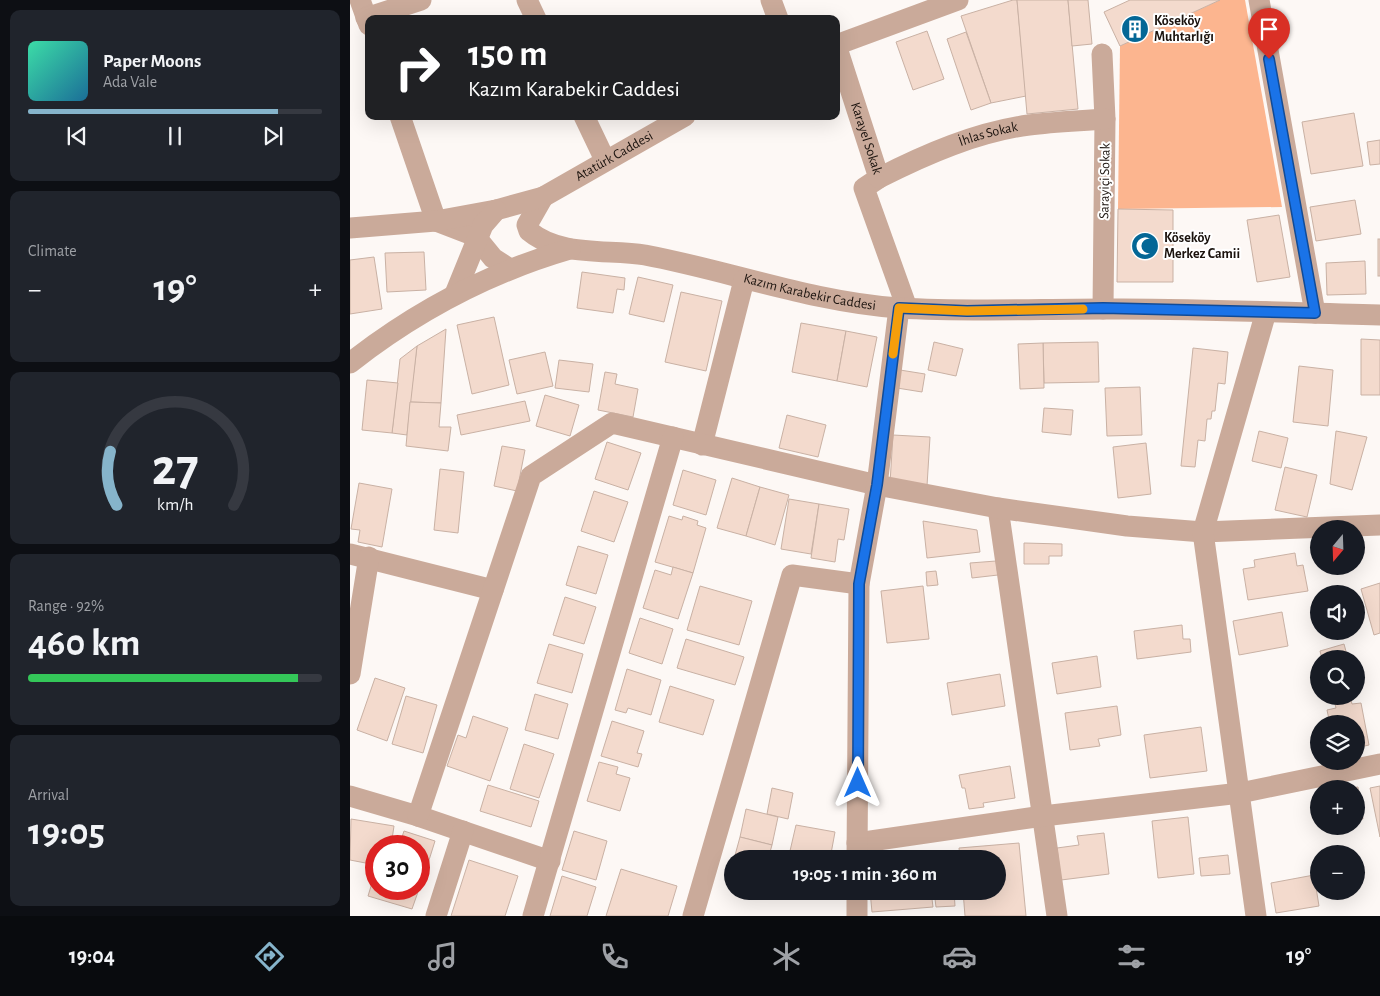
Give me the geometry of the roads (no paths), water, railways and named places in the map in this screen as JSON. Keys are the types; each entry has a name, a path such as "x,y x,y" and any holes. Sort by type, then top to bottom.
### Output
{"street":[{"path":"365,14 420,0"},
{"path":"527,0 534,15"},
{"path":"771,0 777,15"},
{"path":"840,44 958,0"},
{"path":"1259,0 1315,313"},
{"name":"Sarayiçi Sokak","path":"1102,54 1105,119 1103,308"},
{"name":"Karayel Sokak","path":"840,57 879,178 864,188 903,308"},
{"name":"İhlas Sokak","path":"879,178 930,154 996,132 1029,125 1105,119"},
{"path":"401,120 436,221"},
{"path":"586,120 605,160"},
{"name":"Atatürk Caddesi","path":"543,197 678,120"},
{"path":"350,228 436,221 499,209 543,197"},
{"path":"515,268 526,254 528,228 543,197"},
{"path":"499,209 519,215 528,228 545,241 570,249"},
{"path":"456,294 483,225 499,209"},
{"path":"436,221 465,231 478,239 493,258 515,268"},
{"path":"350,363 456,294 515,268 570,249"},
{"name":"Kazım Karabekir Caddesi","path":"570,249 646,255 744,280 832,299 903,308 967,311 1103,308 1380,314"},
{"path":"702,446 744,280"},
{"path":"857,850 859,584 877,485 903,308"},
{"path":"1256,916 1203,532 1266,312"},
{"path":"418,816 531,476 612,423 673,437 702,446 877,485 998,508 1127,526 1203,532 1380,525"},
{"path":"533,916 673,437"},
{"path":"998,508 1057,916"},
{"path":"350,674 360,555 494,590"},
{"path":"693,916 792,575 859,584"},
{"path":"862,850 1043,816 1240,794 1380,764"},
{"path":"350,796 418,816 550,861"},
{"path":"436,916 463,831"},
{"path":"857,900 857,916"}],"place":[{"name":"Köseköy Muhtarlığı","path":"1135,29"},
{"name":"Köseköy Merkez Camii","path":"1145,246"}]}
